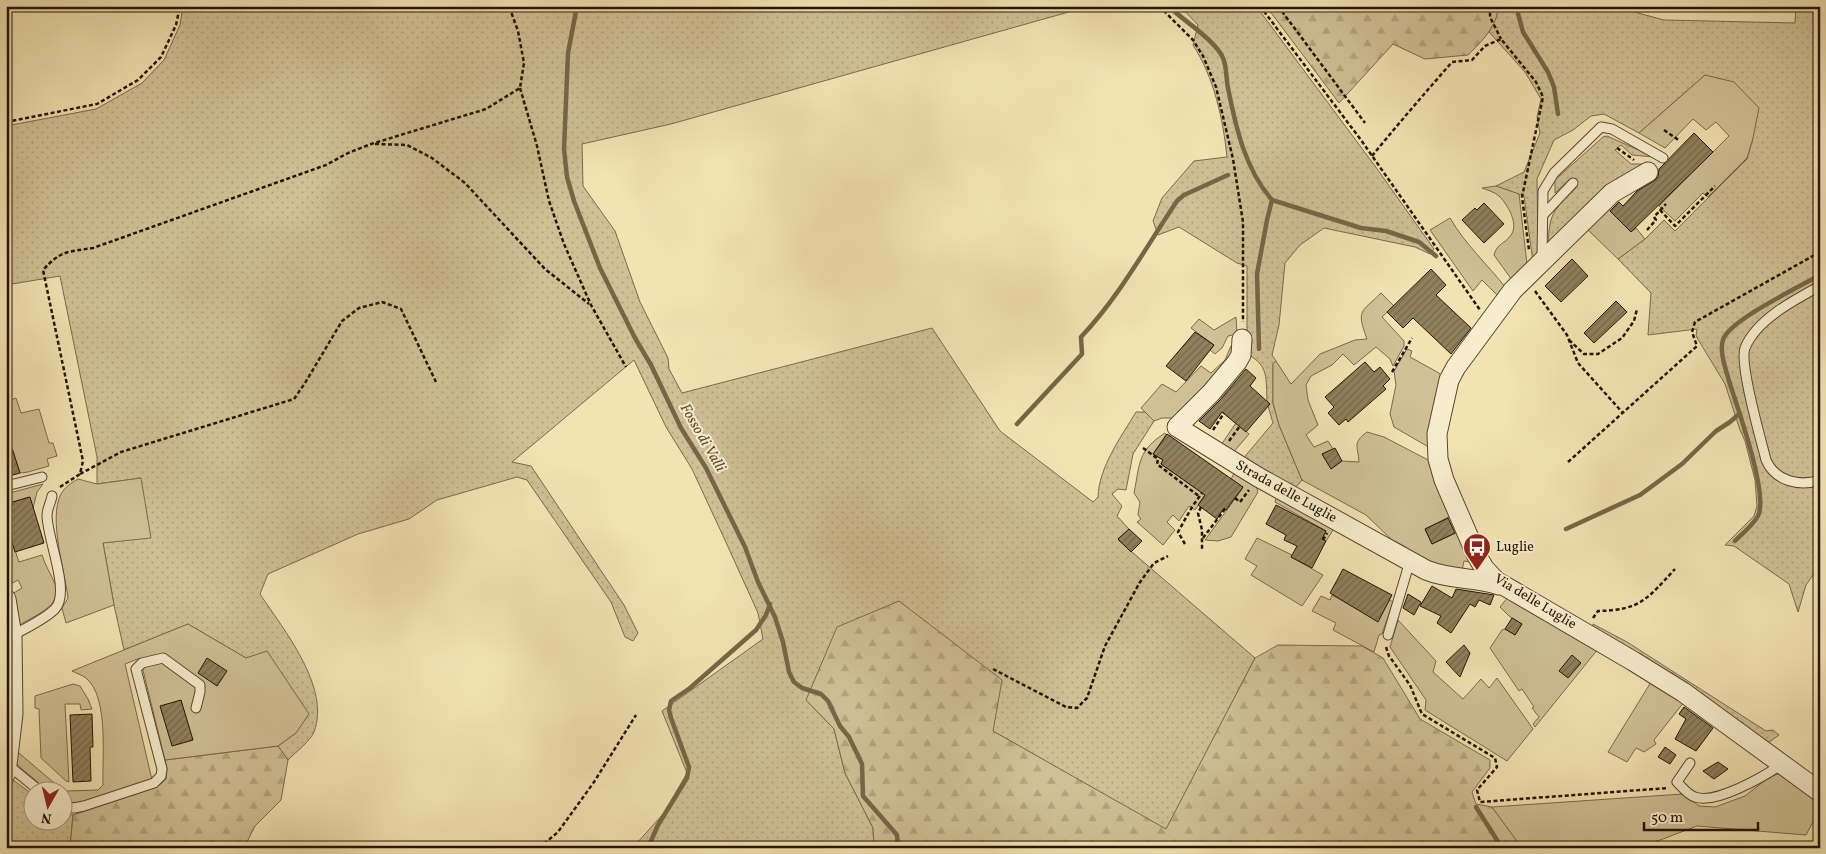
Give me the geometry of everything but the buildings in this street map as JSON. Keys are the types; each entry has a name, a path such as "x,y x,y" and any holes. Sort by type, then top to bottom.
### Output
{"street":[{"name":"Via delle Luglie","path":"1648,172 1612,193 1513,290 1456,367 1449,380 1437,434 1438,459 1444,480 1476,554 1488,573 1503,586 1584,632 1698,702 1820,792"},
{"name":"Strada delle Luglie","path":"1242,339 1241,355 1237,362 1211,393 1177,426 1242,468 1426,570 1443,575 1478,579 1503,586"},
{"path":"6,599 12,636 7,769"}],"lane":[{"path":"1533,270 1543,215 1543,191 1554,173 1600,127 1612,129 1663,158"},
{"path":"1543,215 1573,183"},
{"path":"1820,286 1800,296 1758,326 1744,349 1744,368 1766,460 1770,469 1782,478 1797,483 1812,483 1820,480"},
{"path":"6,486 42,477"},
{"path":"12,636 53,611 59,604 61,595 60,583 49,536 47,514 52,496"},
{"path":"1388,635 1410,561"},
{"path":"72,808 84,806 154,783 161,776 162,769 136,670 142,663 163,658 200,685 196,708"},
{"path":"1690,764 1677,782 1695,798 1710,798 1751,783 1782,764"},
{"path":"7,769 26,782"}],"path":[{"path":"6,122 98,104 138,80 161,57 176,25 180,6"},
{"path":"509,6 518,31 524,63 520,88 537,146 549,201 564,244 591,305 626,367"},
{"path":"1159,6 1193,40 1203,56 1216,87 1233,159 1242,222 1242,339"},
{"path":"1260,6 1372,156 1490,323"},
{"path":"1278,6 1365,123"},
{"path":"1490,6 1490,16 1501,39 1536,82 1543,98 1522,197 1533,270 1578,363 1622,412"},
{"path":"1372,156 1402,117 1415,106 1452,62 1472,60 1485,46 1501,39"},
{"path":"80,474 83,461 43,270 54,258 68,252 93,248 326,165 348,153 371,144 486,109 520,88"},
{"path":"1664,130 1680,141"},
{"path":"371,144 407,146 432,158 465,184 545,269 591,305"},
{"path":"1660,210 1675,226 1715,186"},
{"path":"1647,230 1656,220 1654,217 1666,204"},
{"path":"1568,462 1696,346 1692,332 1695,322 1820,252"},
{"path":"52,496 63,484 121,452 294,399 342,321 359,308 382,302 401,309 436,382"},
{"path":"1568,339 1584,354 1598,354 1622,338 1634,321 1637,309"},
{"path":"1392,372 1412,338"},
{"path":"1143,448 1158,459 1157,464 1200,497"},
{"path":"1184,544 1178,532 1202,493"},
{"path":"1201,507 1198,513 1202,530 1202,549"},
{"path":"1202,539 1226,509"},
{"path":"993,669 1066,707 1077,708 1087,698 1105,646 1140,582 1154,563 1168,556"},
{"path":"1584,632 1598,611 1619,610 1640,604 1675,570"},
{"path":"1388,635 1386,648 1389,656 1410,685 1422,714 1495,758 1497,767 1477,790 1480,802 1682,787"},
{"path":"539,848 558,832 594,782 636,715"}],"green space":[{"path":"183,6 1090,6 671,124 582,144 583,186 615,231 640,302 668,358 669,369 682,393 932,328 1000,431 1093,502 1098,497 1102,475 1107,464 1136,412 1145,412 1154,421 1133,454 1126,490 1118,489 1112,494 1122,506 1117,516 1129,529 1118,540 1255,658 1166,830 993,731 806,700 834,729 845,773 873,828 874,848 635,848 636,844 664,813 687,773 662,711 763,639 758,613 724,538 692,469 666,427 634,360 512,462 531,466 624,605 638,633 633,641 625,637 611,602 527,480 517,477 437,500 409,519 358,534 268,574 260,594 302,659 316,696 318,715 314,732 306,743 288,760 278,746 296,733 246,658 188,624 124,650 103,543 141,478 97,484 97,457 60,276 6,285 6,126 96,109 142,83 164,60 180,25"},
{"path":"1180,6 1256,6 1434,249 1430,254 1415,247 1324,228 1300,245 1285,263 1279,325 1272,355 1276,361 1273,364 1273,403 1279,425 1302,480 1296,487 1242,460 1273,423 1268,406 1270,404 1267,401 1265,373 1259,363 1247,354 1247,266 1237,263 1179,227 1158,235 1153,221 1162,198 1194,161 1227,157 1223,128 1212,84 1193,45 1198,25"},
{"path":"1266,6 1498,6 1492,27 1468,55 1425,59 1393,44 1339,103"},
{"path":"1498,6 1612,6 1664,20 1795,23 1796,6 1820,6 1820,565 1806,585 1798,612 1789,584 1734,546 1725,545 1754,516 1757,506 1755,480 1745,441 1725,384 1696,336 1697,329 1648,335 1651,293 1618,259 1645,239 1664,220 1675,231 1747,159 1753,138 1705,75 1639,133 1604,114 1591,116 1573,130 1554,140 1537,179 1538,257 1533,262 1524,196 1496,186 1524,172 1540,133 1537,117 1541,99 1525,72 1489,32 1498,12"},
{"path":"1705,75 1734,82 1759,108 1753,138 1747,158 1708,197 1703,193 1675,221 1659,206 1729,136 1716,122 1706,130 1693,119 1665,148 1639,133"},
{"path":"1607,136 1654,157 1632,155 1621,145 1615,150 1631,164 1648,164 1548,248 1549,228 1553,214 1576,188 1570,179 1555,193 1555,180 1603,137"},
{"path":"1496,186 1519,194 1527,264 1512,280 1494,255 1497,248 1511,235 1514,226 1513,220 1506,204 1499,196 1482,188"},
{"path":"1608,208 1631,232 1636,228 1645,239 1618,259 1588,230"},
{"path":"1450,218 1469,245 1506,288 1500,298 1482,280 1473,291 1430,230"},
{"path":"1381,293 1394,306 1382,317 1404,341 1404,346 1393,366 1390,359 1376,347 1354,365 1343,354 1332,365 1311,376 1306,385 1308,400 1318,425 1306,435 1314,447 1328,441 1333,449 1322,454 1331,469 1342,461 1359,462 1357,445 1359,439 1367,432 1384,437 1432,462 1450,511 1449,517 1425,529 1432,544 1456,533 1461,537 1471,562 1464,561 1462,571 1453,571 1421,558 1392,540 1366,515 1302,480 1279,425 1273,403 1273,364 1276,361 1291,384 1320,354 1355,340 1367,339 1361,317 1362,312"},
{"path":"1236,317 1237,334 1228,336 1222,348 1215,354 1210,350 1214,345 1191,328 1199,319 1214,330"},
{"path":"1231,346 1236,346 1234,354 1177,418 1162,418 1154,421 1141,408 1162,384 1176,392 1201,366 1211,373 1225,360"},
{"path":"1407,349 1412,351 1410,357 1439,373 1444,381 1432,449 1394,427 1390,414 1396,385 1394,371"},
{"path":"16,398 21,413 39,409 49,443 53,443 57,456 47,459 49,466 20,473 6,429 6,402"},
{"path":"1236,423 1249,434 1231,455 1219,448"},
{"path":"1165,433 1166,435 1153,454 1163,460 1161,464 1205,495 1195,510 1189,506 1179,521 1173,515 1167,522 1175,530 1163,545 1137,522 1141,519 1138,515 1140,502 1134,493 1139,466 1144,452"},
{"path":"1235,472 1256,486 1258,492 1231,537 1218,541 1205,540 1243,488 1231,479"},
{"path":"141,478 151,538 103,543 114,605 66,623 62,608 68,598 56,517 57,504 61,494 68,485 78,479 97,484"},
{"path":"43,484 37,492 33,508 29,497 6,504 6,494"},
{"path":"1277,496 1335,527 1326,541 1322,539 1326,531 1275,502"},
{"path":"6,523 19,562 42,555 57,592 46,610 18,626 12,594 22,588 18,580 9,585 6,578"},
{"path":"1257,538 1292,555 1291,557 1323,575 1302,606 1251,575 1257,566 1245,559"},
{"path":"1332,595 1378,621 1389,600 1393,602 1374,652 1333,630 1336,623 1312,611 1321,596 1330,600"},
{"path":"1508,597 1598,649 1535,727 1533,724 1539,717 1532,708 1534,707 1522,689 1519,691 1490,648 1502,630 1505,629 1515,635 1522,624 1509,616 1500,607"},
{"path":"899,601 1002,680 993,731 1166,829 1255,658 1278,645 1362,646 1383,658 1420,719 1490,760 1490,768 1472,792 1476,804 1492,807 1522,848 874,848 873,828 845,773 834,729 806,700 837,627"},
{"path":"1398,620 1436,661 1433,672 1463,699 1481,679 1489,688 1497,678 1533,729 1507,761 1425,710 1426,700 1390,647"},
{"path":"188,624 246,658 267,651 309,714 296,733 278,746 165,760 140,658 125,664 152,780 84,803 74,803 72,803 72,791 98,790 103,785 103,728 98,699 93,687 86,678 72,671"},
{"path":"1593,624 1627,642 1766,731 1773,730 1779,735 1768,743 1763,743 1593,630"},
{"path":"1651,682 1684,702 1654,740 1656,744 1644,752 1636,748 1627,762 1608,752"},
{"path":"73,684 80,686 92,709 81,710 80,704 65,704 69,782 41,758 39,709 35,708 35,696"},
{"path":"278,746 288,760 281,800 255,826 244,848 70,848 73,815 157,787 166,779 167,769 165,760"},
{"path":"19,753 53,782 37,782 15,763 16,754"},
{"path":"1782,772 1820,800 1820,809 1806,835 1697,826 1639,848 1522,848 1492,807 1683,794 1699,806 1715,807 1745,796 1768,778"},
{"path":"13,780 22,787 22,832 71,832 70,848 6,848 6,805"}],"waterway":[{"name":"Fosso di Valli","path":"577,6 568,53 564,149 567,177 574,201 600,268 635,338 651,365 681,428 706,468 745,547 758,582 775,617 783,642 789,672 794,682 802,688 821,694 828,701 862,764 863,796 897,835 898,848"},
{"path":"1168,6 1214,45 1223,58 1238,133 1255,175 1272,200 1257,274 1259,349"},
{"path":"1516,6 1523,32 1548,72 1554,87 1558,114"},
{"path":"1017,424 1082,354 1081,337 1120,289 1177,201 1184,195 1228,175"},
{"path":"1272,200 1361,228 1386,231 1419,242 1436,256"},
{"path":"1735,541 1756,519 1760,505 1756,471 1751,450 1723,360 1723,340 1728,332 1751,314 1820,275"},
{"path":"1566,529 1640,495 1682,464 1716,431 1739,414"},
{"path":"648,848 658,825 687,778 689,767 671,718 669,710 671,701 690,688 756,630 766,615 770,604"},
{"path":"1476,807 1502,848"}],"place":[{"name":"Luglie","path":"1477,571"}]}
